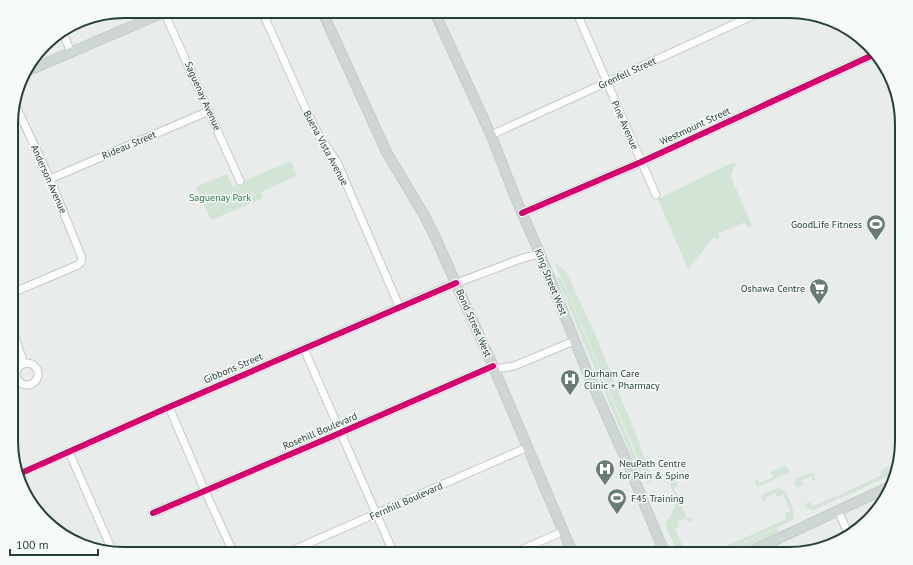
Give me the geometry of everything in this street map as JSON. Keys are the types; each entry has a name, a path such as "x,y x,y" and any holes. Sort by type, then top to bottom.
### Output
{"main road":[{"path":"34,68 152,18"},
{"name":"Bond Street West","path":"325,18 387,153 424,215 456,283 570,547"},
{"name":"King Street West","path":"437,18 491,135 574,341 662,547"},
{"path":"760,547 883,490"}],"street":[{"name":"Saguenay Avenue","path":"169,18 240,180"},
{"name":"Buena Vista Avenue","path":"265,18 308,114 320,137 336,162 399,306"},
{"name":"Pine Avenue","path":"579,18 656,195"},
{"name":"Grenfell Street","path":"491,135 748,18"},
{"path":"64,36 71,52"},
{"name":"Westmount Street","path":"522,213 641,162 870,56"},
{"name":"Rideau Street","path":"50,179 209,111"},
{"name":"Anderson Avenue","path":"18,290 78,265 82,258 50,179 19,112"},
{"name":"Gibbons Street","path":"23,472 399,306 523,258 540,254"},
{"name":"Rosehill Boulevard","path":"153,513 494,368 514,366 574,341"},
{"path":"18,346 24,364"},
{"path":"304,349 391,547"},
{"path":"169,407 231,547"},
{"name":"Fernhill Boulevard","path":"300,547 528,447"},
{"path":"69,452 110,546"},
{"path":"838,510 846,530"},
{"path":"528,547 564,531"}],"green space":[{"name":"Saguenay Park","path":"291,161 297,175 261,192 263,198 211,220 196,187 227,174 232,186"},
{"path":"734,162 736,165 732,172 732,179 752,226 748,228 745,222 718,234 720,238 718,239 714,237 688,269 658,199"},
{"path":"554,263 562,268 567,274 595,334 653,480 648,483 565,285"},
{"path":"560,277 644,477 641,479 557,278"},
{"path":"786,465 790,472 760,486 755,484 757,479 759,483 773,477 771,472"},
{"path":"892,465 889,476 839,499 837,496 882,475 881,470"},
{"path":"809,473 814,474 815,479 813,481 811,476 801,481 803,485 797,488 794,482 796,479"},
{"path":"674,479 676,481 678,486 674,488 687,519 692,517 692,520 688,523 686,518 677,522 679,527 675,529 683,547 675,547 665,524 673,511 676,500 670,481"},
{"path":"778,488 785,492 792,506 793,520 733,547 724,547 786,519 785,514 790,511 783,494 777,497 775,493 765,498 766,502 762,499 763,494"},
{"path":"836,496 838,499 813,510 805,505 810,502 812,507"},
{"path":"777,528 778,532 745,547 735,547"}],"cycle path":[{"path":"522,213 641,162 870,56"},
{"path":"23,472 169,407 456,283"},
{"path":"153,513 493,366"}],"place":[{"name":"GoodLife Fitness","path":"876,241"},
{"name":"Oshawa Centre","path":"819,305"},
{"name":"Durham Care Clinic + Pharmacy","path":"570,396"},
{"name":"NeuPath Centre for Pain & Spine","path":"605,486"},
{"name":"F45 Training","path":"617,515"}]}
